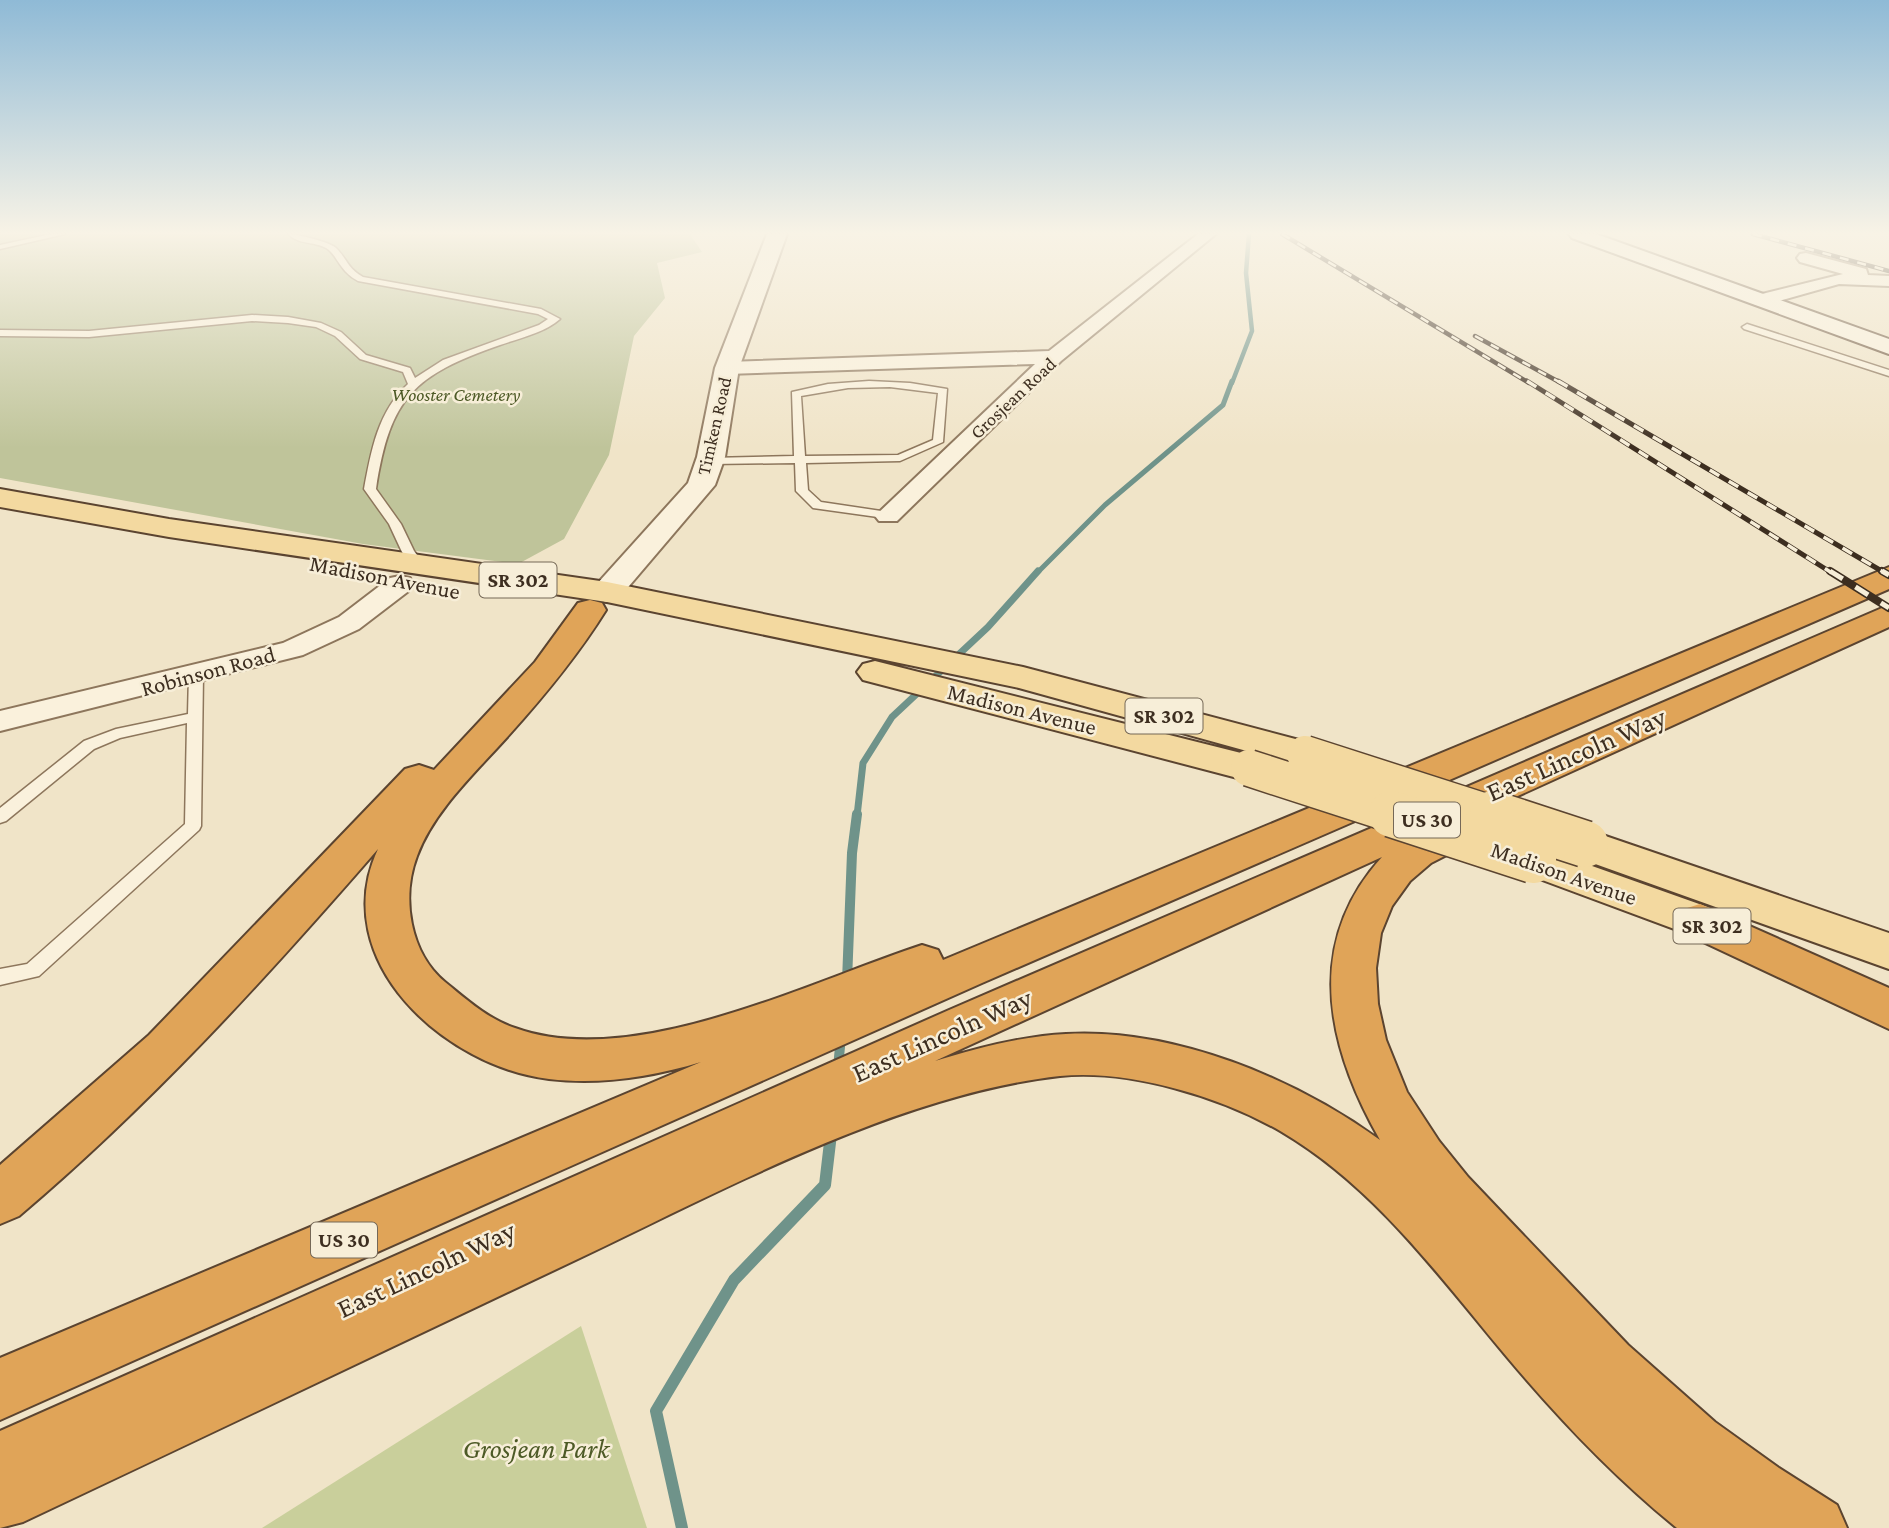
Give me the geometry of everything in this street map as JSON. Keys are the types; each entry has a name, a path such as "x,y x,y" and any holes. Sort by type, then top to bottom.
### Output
{"highway":[{"name":"East Lincoln Way","path":"0,1389 694,1068 967,958 1269,842 1889,577"},
{"path":"598,601 570,643 436,793 404,837 394,862 389,888 389,915 393,939 416,983 432,1000 476,1034 501,1045 541,1057 589,1062 642,1058 694,1068"},
{"path":"0,1198 115,1102 182,1036 319,891 545,641 598,601"},
{"name":"East Lincoln Way","path":"967,1049 1889,615"},
{"path":"1814,1528 1715,1463 1648,1408 1584,1344 1447,1193 1406,1139 1377,1084 1357,1033 1353,960 1360,928 1376,896 1395,870 1422,848 1889,634"},
{"path":"1700,921 1889,1009"},
{"path":"0,1499 672,1172 841,1116 967,1049 1125,1059 1185,1069 1241,1087 1298,1115 1344,1144 1398,1189 1567,1381 1628,1444 1692,1500 1730,1528"},
{"name":"East Lincoln Way","path":"0,1464 672,1172"}],"main road":[{"name":"Madison Avenue","path":"0,498 169,528 410,576 598,601 1305,754 1585,844 1889,951"},
{"name":"Madison Avenue","path":"1010,690 1533,860 1700,921 1889,996"}],"street":[{"name":"Timken Road","path":"598,601 701,485 710,461 727,368 750,305"},
{"name":"Grosjean Road","path":"888,516 1054,358 1119,305"},
{"path":"1775,305 1889,347"},
{"path":"727,368 1054,358"},
{"name":"Robinson Road","path":"0,721 293,649 349,623 410,576"}],"lane":[{"path":"410,576 408,552 395,524 370,489 374,450 389,410 412,382 437,367 542,327 555,319 541,312 504,305"},
{"path":"0,333 89,334 252,318 288,320 318,325 338,334 363,356 407,370 437,367"},
{"path":"1747,327 1889,373"},
{"path":"407,370 412,382"},
{"path":"710,461 800,461 900,458 937,442 943,391 922,385 814,388 796,394 800,461 802,491 817,505 888,516"},
{"path":"0,977 32,971 193,825 196,674"},
{"path":"0,817 89,745 116,734 195,718"}],"green space":[{"name":"Wooster Cemetery","path":"0,305 659,305 634,336 609,455 564,539 518,564 363,544 0,478"},
{"name":"Grosjean Park","path":"581,1326 647,1528 262,1528"}],"waterway":[{"path":"1232,383 1252,331 1249,305"},
{"path":"1037,573 1105,505 1223,405 1232,381"},
{"path":"857,816 863,763 892,717 988,627 1038,571"},
{"path":"847,981 852,853 857,814"},
{"path":"838,1068 841,1036"},
{"path":"682,1528 656,1411 734,1280 825,1185 831,1134"}],"railway":[{"path":"1400,305 1529,383"},
{"path":"1475,336 1561,383"},
{"path":"1527,381 1832,573"},
{"path":"1558,381 1885,573"},
{"path":"1830,571 1889,608"},
{"path":"1882,571 1889,575"}]}
